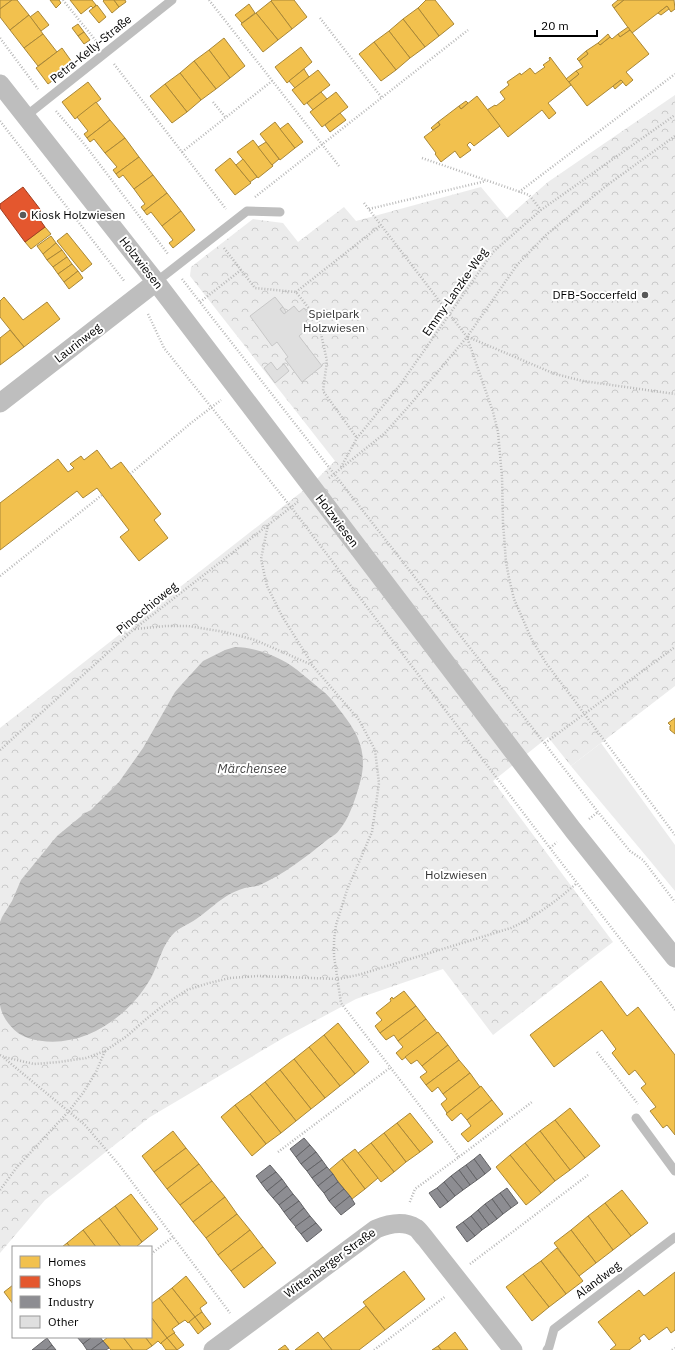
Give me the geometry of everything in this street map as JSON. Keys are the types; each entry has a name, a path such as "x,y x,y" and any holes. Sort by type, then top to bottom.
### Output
{"street":[{"name":"Holzwiesen","path":"2,89 26,116 156,282 569,824 675,958"},
{"name":"Laurinweg","path":"0,403 156,282"},
{"path":"401,1223 416,1228 513,1350"},
{"name":"Wittenberger Straße","path":"213,1350 376,1229 389,1224 401,1223"}],"lane":[{"name":"Petra-Kelly-Straße","path":"26,116 172,0"},
{"path":"156,282 215,236 233,218 247,211 280,212"},
{"path":"636,1118 675,1171"},
{"name":"Alandweg","path":"547,1350 554,1329 675,1237"}],"path":[{"path":"64,0 233,218 322,144 468,30"},
{"path":"209,0 339,166"},
{"path":"320,18 382,98"},
{"path":"0,38 47,100 86,145 164,247 174,268 200,302 630,851 643,860 675,902"},
{"path":"519,192 675,74"},
{"path":"182,152 272,81"},
{"path":"213,102 226,118"},
{"name":"Emmy-Lanzke-Weg","path":"467,337 385,433 340,468 357,438 400,385 493,252 541,210 675,115"},
{"path":"0,121 137,297 146,310 164,348 291,508 675,1010"},
{"path":"467,337 517,265 546,235 606,186 675,136"},
{"path":"422,158 529,195 541,210"},
{"path":"369,209 486,180"},
{"path":"364,203 467,337 491,406 498,432 502,477 506,562 514,599 532,640 546,663 675,835"},
{"path":"215,236 255,288 296,292 381,225"},
{"path":"200,302 241,270"},
{"path":"296,292 318,320 327,361 323,391 357,438"},
{"path":"467,337 555,374 583,381 675,394"},
{"path":"130,474 236,388"},
{"name":"Pinocchioweg","path":"0,750 133,630 268,524 314,490"},
{"path":"0,576 102,495"},
{"path":"268,524 261,559 267,586 282,616 312,665 359,720 375,750 379,783 372,832 347,890 336,925 334,956 341,1003 391,1066 459,1157"},
{"path":"133,630 153,627 180,626 224,632 255,640 312,665"},
{"path":"545,743 675,647"},
{"path":"4,1057 34,1064 86,1058 105,1051 127,1036 164,1005 187,990 230,978 258,976 338,979 358,975 511,928 534,917 554,903 577,883"},
{"path":"0,1190 17,1167 69,1111 83,1093 96,1072 105,1051"},
{"path":"597,1052 638,1104 636,1118"},
{"path":"0,1054 85,1125 120,1166 242,1328"},
{"path":"278,1152 391,1066"},
{"path":"401,1223 415,1189 532,1102"},
{"path":"374,1350 588,1175"},
{"path":"152,1253 173,1237"}],"green space":[{"name":"Spielpark Holzwiesen","path":"675,95 675,686 571,766 548,737 493,781 613,942 493,1035 443,969 356,999 285,1037 150,1117 45,1200 0,1253 0,728 313,483 335,461 190,276 191,267 253,219 283,223 298,242 344,207 356,221 481,187 507,218 548,182"},
{"path":"601,743 675,845 675,891 571,766"}],"water":[{"name":"Märchensee","path":"235,647 262,652 288,663 329,697 352,727 359,741 363,757 363,765 354,803 344,824 336,834 303,859 269,881 259,886 245,888 230,894 196,919 175,932 167,942 151,978 141,993 129,1007 99,1029 82,1037 65,1041 46,1041 23,1036 6,1021 0,1005 0,922 12,901 21,880 57,836 85,813 91,810 119,782 143,748 175,692 203,661 225,650"}],"building: Homes":[{"path":"0,0 12,0 0,9"},
{"path":"12,0 17,0 29,15 10,30 0,17 0,9"},
{"path":"50,0 59,0 61,3 56,8"},
{"path":"70,0 92,0 96,5 93,8 91,6 81,14"},
{"path":"114,0 119,7 112,13 103,1"},
{"path":"114,0 125,0 126,2 119,7"},
{"path":"294,0 307,17 292,29 271,1"},
{"path":"426,0 435,0 454,24 439,36 418,8"},
{"path":"618,0 624,0 614,8 612,5"},
{"path":"624,0 674,0 675,9 671,12 667,6 632,33 614,8"},
{"path":"271,1 292,29 278,40 256,13"},
{"path":"249,4 255,13 242,23 235,15"},
{"path":"97,5 106,17 99,23 89,11"},
{"path":"667,6 669,9 661,15 658,13"},
{"path":"418,8 439,36 425,47 403,19"},
{"path":"38,11 49,25 41,31 30,17"},
{"path":"256,13 278,40 263,52 241,24"},
{"path":"29,15 43,34 24,48 10,30"},
{"path":"403,19 425,47 410,58 389,31"},
{"path":"78,24 84,32 78,36 72,28"},
{"path":"628,27 630,30 620,37 618,34"},
{"path":"630,30 649,54 626,72 633,80 626,86 621,80 587,106 569,82 579,74 576,71 583,67 579,61 588,54 586,51 598,43 600,45 610,37 612,39 618,34 620,37"},
{"path":"389,31 410,58 396,70 374,42"},
{"path":"84,32 90,40 84,44 78,36"},
{"path":"43,34 57,52 38,66 24,48"},
{"path":"608,34 610,37 600,45 598,43"},
{"path":"224,38 245,66 230,78 209,50"},
{"path":"374,42 396,70 381,81 359,54"},
{"path":"301,47 312,62 287,83 275,67"},
{"path":"62,48 74,65 48,84 36,68"},
{"path":"209,50 230,78 216,89 194,61"},
{"path":"586,51 588,54 579,61 577,59"},
{"path":"550,57 571,85 548,103 556,113 549,119 542,110 508,137 487,110 495,105 496,106 505,99 500,92 509,85 507,82 520,73 521,75 530,68 535,74 545,67 543,65 550,60"},
{"path":"194,61 216,89 201,100 180,73"},
{"path":"304,69 309,77 295,88 289,81"},
{"path":"318,70 330,85 304,105 292,90"},
{"path":"576,71 579,74 569,82 566,79"},
{"path":"180,73 201,100 187,112 165,84"},
{"path":"621,80 623,82 615,89 613,86"},
{"path":"88,82 101,99 75,119 62,102"},
{"path":"165,84 187,112 172,123 150,96"},
{"path":"321,92 327,99 313,110 307,103"},
{"path":"336,92 348,107 322,127 310,112"},
{"path":"477,96 500,126 474,146 470,142 467,145 471,150 460,158 455,151 441,162 424,137 440,125 438,122 459,106 461,109"},
{"path":"466,101 468,103 461,109 459,106"},
{"path":"96,102 110,120 87,138 84,134 88,131 77,117"},
{"path":"340,113 346,120 330,132 325,125"},
{"path":"110,120 125,138 105,153 94,139 90,142 87,138"},
{"path":"275,122 295,148 280,160 260,134"},
{"path":"438,122 440,125 433,130 431,128"},
{"path":"288,123 303,142 295,148 280,129"},
{"path":"125,138 139,157 116,174 113,170 117,167 105,153"},
{"path":"253,140 273,166 258,178 237,152"},
{"path":"266,142 279,159 272,165 258,147"},
{"path":"139,157 153,175 134,189 123,175 119,178 116,174"},
{"path":"230,158 251,183 235,195 215,170"},
{"path":"243,159 257,177 250,182 236,165"},
{"path":"153,175 167,193 144,211 141,207 145,204 134,189"},
{"path":"167,193 181,211 162,226 151,212 147,215 144,211"},
{"path":"181,211 195,230 173,248 169,243 173,240 162,226"},
{"path":"45,227 51,234 31,249 25,242"},
{"path":"67,233 92,264 82,272 57,241"},
{"path":"51,236 56,243 43,254 37,246"},
{"path":"56,243 62,250 47,260 43,254"},
{"path":"62,250 67,257 53,267 47,260"},
{"path":"67,257 72,264 58,274 53,267"},
{"path":"72,264 78,271 64,282 58,274"},
{"path":"78,271 83,278 69,289 64,282"},
{"path":"4,297 23,320 47,302 60,319 24,347 0,317 0,301"},
{"path":"10,330 24,347 0,365 0,338"},
{"path":"97,450 111,469 121,462 161,514 154,520 168,538 139,561 120,537 129,530 97,488 83,498 77,491 0,550 0,503 58,459 68,472 74,468 70,464 81,456 84,460"},
{"path":"675,718 675,734 670,730 671,726 668,723"},
{"path":"601,981 627,1016 638,1007 675,1055 675,1135 667,1125 663,1128 650,1111 656,1107 641,1088 646,1084 635,1070 629,1075 612,1053 616,1049 602,1030 554,1067 530,1035"},
{"path":"404,991 416,1006 380,1033 375,1026 382,1020 376,1013 391,1001 390,999 392,997 393,999"},
{"path":"416,1006 426,1019 398,1041 394,1035 386,1040 380,1033"},
{"path":"426,1019 437,1033 402,1060 396,1053 403,1047 398,1041"},
{"path":"338,1023 369,1062 355,1074 324,1035"},
{"path":"438,1032 448,1045 422,1066 417,1060 411,1064 405,1057"},
{"path":"324,1035 355,1074 340,1086 309,1047"},
{"path":"448,1045 459,1060 426,1085 420,1077 427,1072 422,1066"},
{"path":"309,1047 340,1086 325,1098 294,1059"},
{"path":"294,1059 325,1098 311,1109 280,1070"},
{"path":"459,1060 470,1073 443,1094 438,1087 432,1092 426,1085"},
{"path":"280,1070 311,1109 296,1121 265,1082"},
{"path":"470,1073 480,1087 447,1113 441,1104 447,1099 443,1094"},
{"path":"265,1082 296,1121 281,1133 250,1094"},
{"path":"481,1086 492,1100 467,1120 461,1113 452,1121 446,1114"},
{"path":"250,1094 281,1133 266,1144 235,1105"},
{"path":"492,1100 503,1114 468,1142 461,1134 471,1126 467,1120"},
{"path":"235,1105 266,1144 252,1156 221,1117"},
{"path":"570,1108 600,1146 585,1158 555,1120"},
{"path":"410,1113 433,1142 420,1152 397,1123"},
{"path":"555,1120 585,1158 570,1170 540,1131"},
{"path":"397,1123 420,1152 406,1162 384,1133"},
{"path":"173,1131 186,1148 154,1172 142,1156"},
{"path":"540,1131 570,1170 555,1181 525,1143"},
{"path":"384,1133 406,1162 394,1172 371,1143"},
{"path":"371,1143 394,1172 381,1182 358,1153"},
{"path":"525,1143 555,1181 541,1193 510,1155"},
{"path":"186,1148 199,1164 167,1189 154,1172"},
{"path":"355,1149 378,1178 365,1189 342,1159"},
{"path":"510,1155 541,1193 526,1205 496,1167"},
{"path":"342,1159 365,1189 352,1199 329,1170"},
{"path":"199,1164 212,1181 180,1205 167,1189"},
{"path":"212,1181 225,1197 193,1222 180,1205"},
{"path":"622,1190 648,1223 631,1236 605,1203"},
{"path":"131,1194 158,1229 142,1242 115,1206"},
{"path":"225,1197 237,1214 206,1238 193,1222"},
{"path":"605,1203 631,1236 613,1250 588,1216"},
{"path":"115,1206 142,1242 137,1246 120,1246 99,1218"},
{"path":"237,1214 250,1230 218,1255 206,1238"},
{"path":"588,1216 613,1250 596,1263 571,1230"},
{"path":"99,1218 120,1246 95,1246 83,1230"},
{"path":"83,1230 95,1246 69,1246 67,1243"},
{"path":"250,1230 263,1247 231,1271 218,1255"},
{"path":"571,1230 596,1263 579,1276 554,1243"},
{"path":"263,1247 276,1263 244,1288 231,1271"},
{"path":"557,1248 583,1281 566,1294 541,1261"},
{"path":"541,1261 566,1294 549,1307 523,1274"},
{"path":"404,1271 425,1299 385,1330 363,1302"},
{"path":"675,1272 675,1330 671,1333 667,1327 649,1340 644,1334 639,1338 641,1341 629,1350 610,1350 616,1345 598,1322 639,1290 644,1296"},
{"path":"523,1274 549,1307 532,1321 506,1287"},
{"path":"186,1276 207,1303 200,1308 202,1312 195,1317 172,1288"},
{"path":"12,1286 12,1303 4,1292"},
{"path":"172,1288 195,1317 188,1323 185,1320 179,1324 159,1298"},
{"path":"159,1298 179,1324 172,1329 175,1333 167,1338 152,1318 152,1303"},
{"path":"366,1306 385,1330 359,1350 332,1350 323,1339"},
{"path":"202,1312 211,1324 204,1329 195,1317"},
{"path":"195,1317 204,1329 198,1334 189,1322"},
{"path":"152,1318 167,1338 161,1344 158,1341 152,1346 146,1338 152,1338"},
{"path":"318,1332 332,1350 295,1350"},
{"path":"455,1332 468,1350 441,1350 438,1346"},
{"path":"174,1333 184,1345 177,1350 167,1338"},
{"path":"107,1338 124,1338 133,1350 111,1350 103,1341"},
{"path":"124,1338 146,1338 152,1346 146,1350 133,1350"},
{"path":"167,1338 177,1350 166,1350 161,1343"},
{"path":"285,1345 289,1350 278,1350"},
{"path":"438,1346 441,1350 432,1350"}],"building: Shops":[{"name":"Kiosk Holzwiesen","path":"23,187 43,213 38,217 45,227 25,242 0,208 0,204"}],"building: Industry":[{"path":"304,1138 310,1145 296,1157 290,1149"},
{"path":"310,1145 316,1152 301,1164 296,1157"},
{"path":"316,1152 322,1160 307,1171 301,1164"},
{"path":"480,1154 491,1169 485,1174 474,1159"},
{"path":"474,1159 485,1174 477,1180 466,1165"},
{"path":"322,1160 327,1167 312,1178 307,1171"},
{"path":"270,1165 276,1172 261,1183 256,1176"},
{"path":"466,1165 477,1180 470,1185 459,1170"},
{"path":"327,1167 333,1174 318,1186 312,1178"},
{"path":"459,1170 470,1185 463,1190 451,1176"},
{"path":"276,1172 282,1179 267,1191 261,1183"},
{"path":"333,1174 338,1182 324,1193 318,1186"},
{"path":"451,1176 463,1190 455,1196 444,1182"},
{"path":"282,1179 287,1186 273,1198 267,1191"},
{"path":"338,1182 344,1189 329,1201 324,1193"},
{"path":"444,1182 455,1196 448,1202 437,1188"},
{"path":"287,1186 293,1194 279,1205 273,1198"},
{"path":"437,1188 448,1202 440,1208 429,1193"},
{"path":"507,1188 518,1203 511,1208 500,1193"},
{"path":"344,1189 350,1196 335,1208 329,1201"},
{"path":"500,1193 511,1208 503,1214 492,1199"},
{"path":"293,1194 299,1201 284,1212 279,1205"},
{"path":"350,1196 355,1204 341,1215 335,1208"},
{"path":"492,1199 503,1214 497,1219 485,1204"},
{"path":"299,1201 304,1208 290,1220 284,1212"},
{"path":"485,1204 497,1219 489,1225 478,1210"},
{"path":"304,1208 310,1216 296,1227 290,1220"},
{"path":"478,1210 489,1225 482,1230 471,1216"},
{"path":"310,1216 316,1223 301,1234 295,1227"},
{"path":"471,1216 482,1230 475,1236 463,1222"},
{"path":"463,1222 475,1236 467,1242 456,1227"},
{"path":"316,1223 322,1230 307,1242 301,1234"},
{"path":"47,1338 52,1345 46,1350 32,1350"},
{"path":"78,1338 91,1338 83,1344"},
{"path":"91,1338 101,1338 103,1341 91,1350 87,1350 83,1344"},
{"path":"103,1341 109,1348 106,1350 91,1350"},
{"path":"52,1345 56,1350 46,1350"}],"building: Other":[{"path":"275,297 283,307 280,309 284,314 294,306 299,312 304,308 311,317 306,321 310,327 299,336 322,366 302,382 285,359 288,357 277,342 272,346 250,316"},
{"path":"283,307 286,312 284,314 280,309"},
{"path":"271,362 277,370 284,364 289,371 275,383 264,368"}],"place":[{"name":"Kiosk Holzwiesen","path":"23,215"},
{"name":"DFB-Soccerfeld","path":"645,295"}]}
